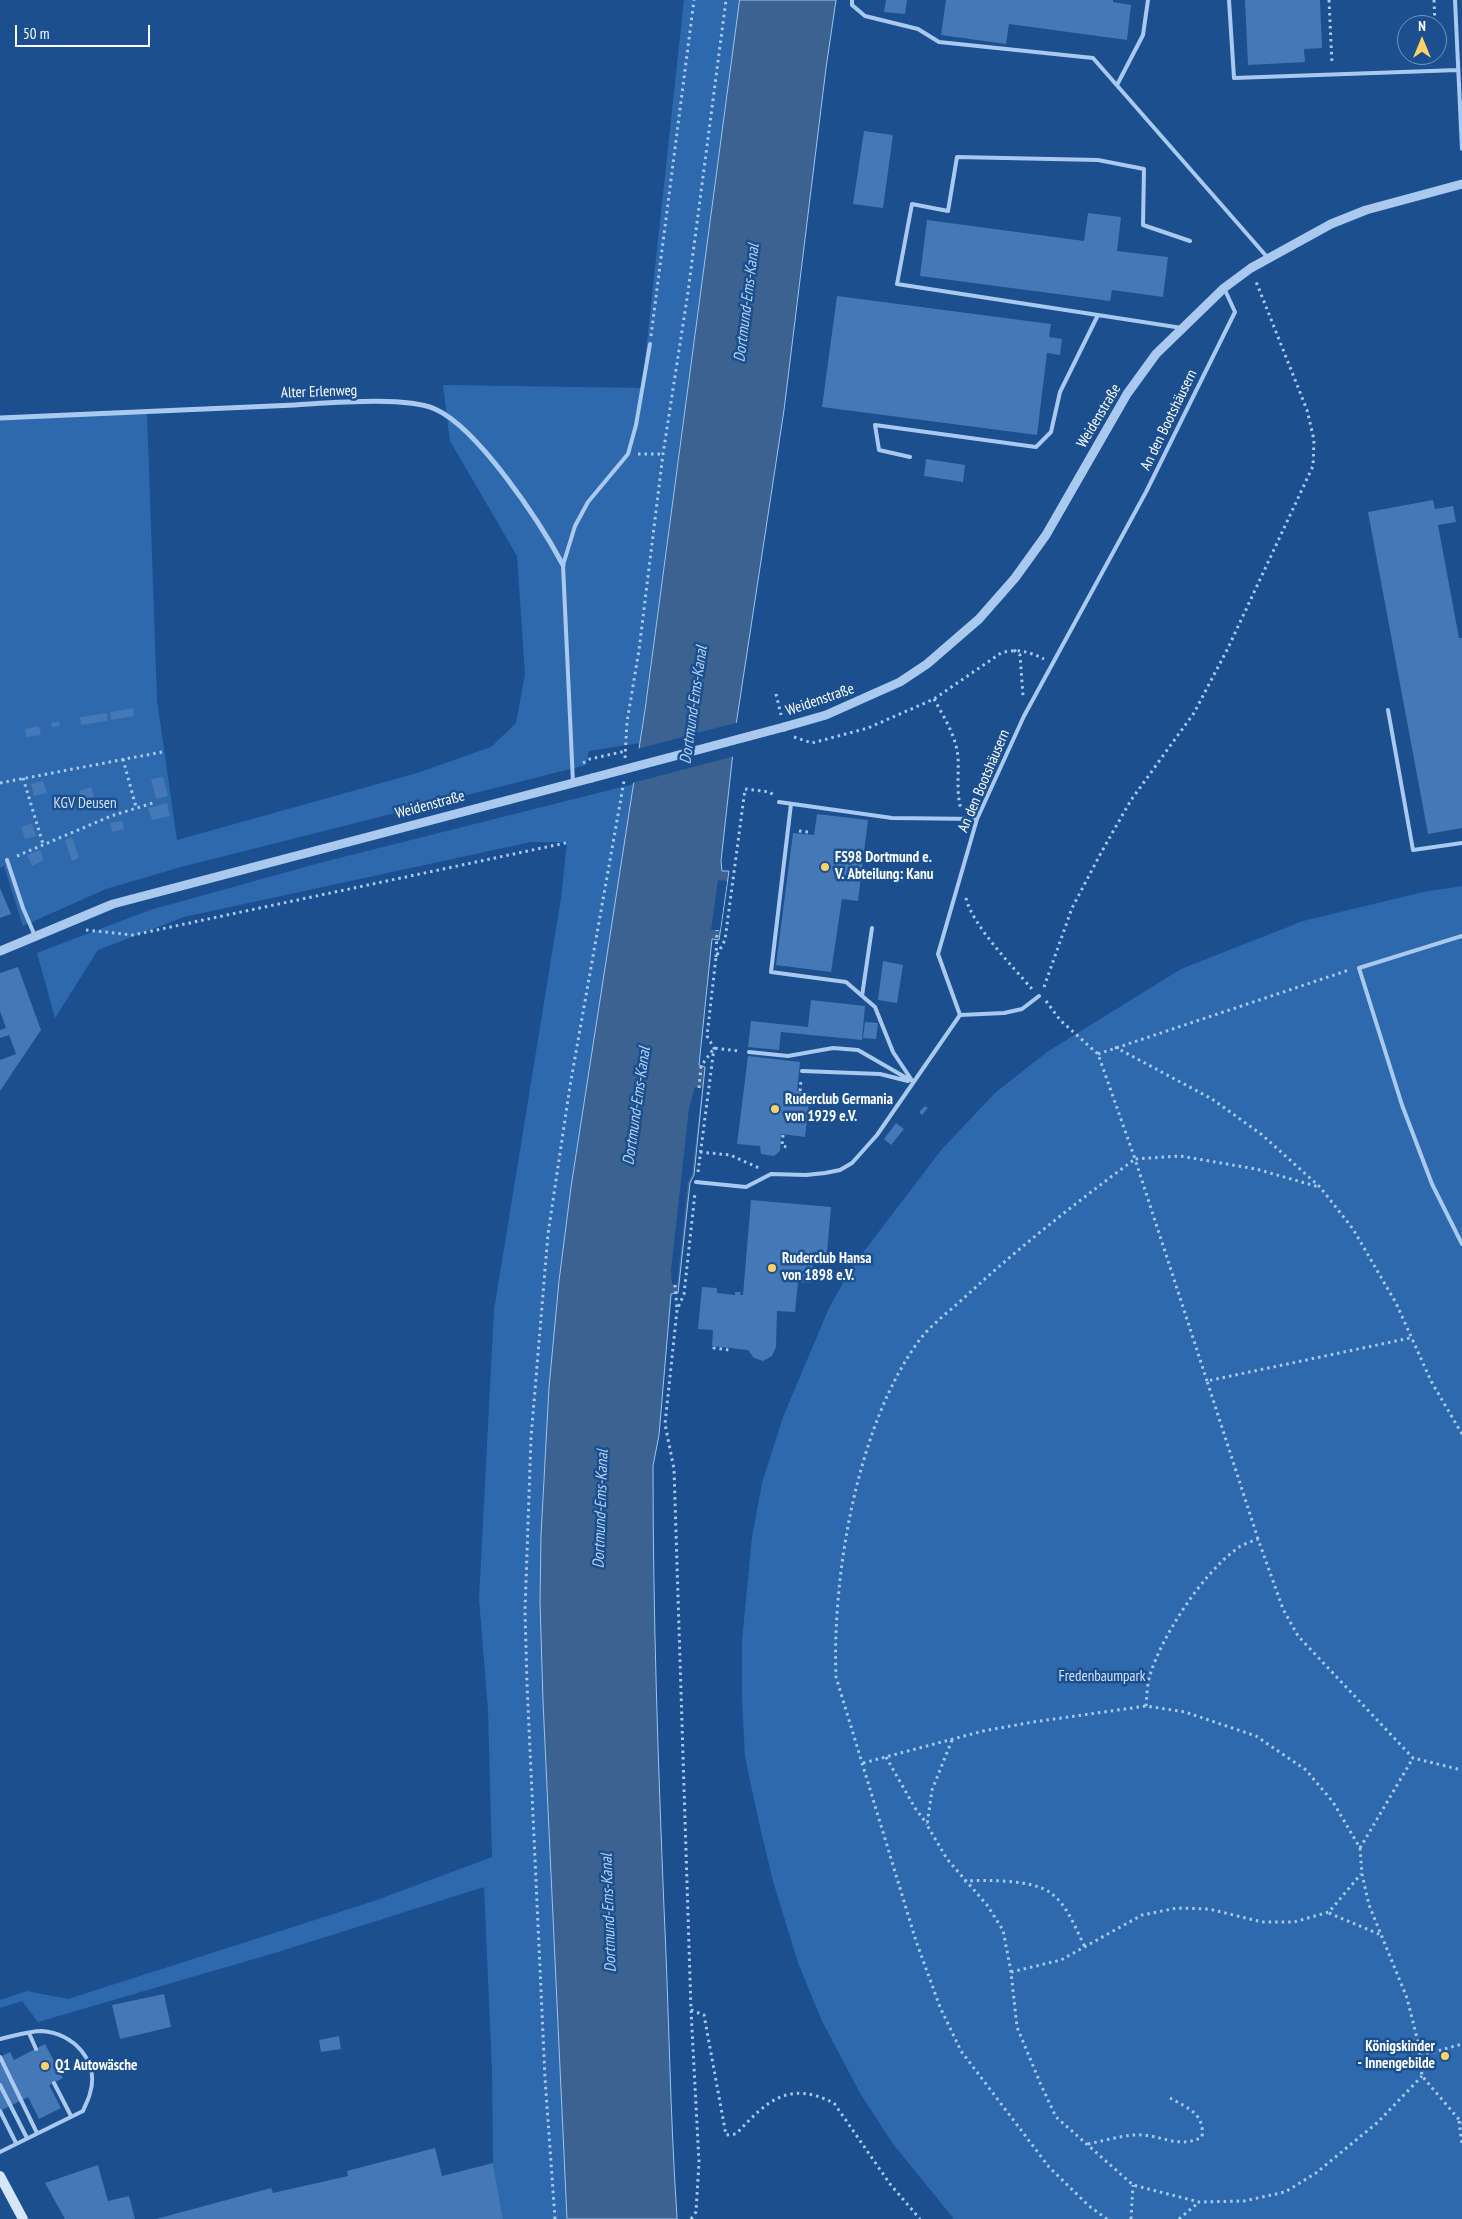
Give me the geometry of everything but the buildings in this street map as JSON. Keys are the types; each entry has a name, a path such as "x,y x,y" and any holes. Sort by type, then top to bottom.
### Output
{"main road":[{"path":"0,2176 23,2219"}],"street":[{"name":"Weidenstraße","path":"0,951 113,904 784,727 826,715 900,682 927,664 979,619 1015,578 1046,535 1127,394 1156,354 1224,288 1251,268 1331,224 1366,210 1462,184"},
{"name":"Alter Erlenweg","path":"0,418 350,402 422,405 449,417 489,458 512,485 546,533 563,565"}],"lane":[{"path":"852,0 852,5 866,16 918,29 939,42 1093,58 1268,258"},
{"path":"1117,85 1143,35 1148,0"},
{"path":"1229,0 1234,78 1458,70"},
{"path":"1455,0 1462,149"},
{"path":"1183,328 897,284 912,204 948,211 957,157 1098,160 1144,169 1143,226 1190,241"},
{"name":"An den Bootshäusern","path":"960,1015 938,954 977,820 1024,716 1146,492 1235,312 1224,288"},
{"path":"910,457 879,450 875,425 1036,447 1051,432 1060,392 1098,315"},
{"path":"573,783 563,565 575,526 588,502 628,454 636,425 650,344"},
{"path":"1388,710 1413,850 1462,843"},
{"path":"778,802 892,818 977,820"},
{"path":"791,804 771,972 846,982 875,1006 893,1052 912,1082"},
{"path":"7,860 34,936"},
{"path":"862,996 872,928"},
{"path":"1462,936 1359,968 1406,1113 1432,1184 1462,1244"},
{"path":"696,1182 746,1187 771,1174 806,1175 840,1170 852,1163 877,1135 960,1015 1004,1013 1022,1009 1039,996"},
{"path":"749,1052 788,1056 833,1048 858,1050 912,1082"},
{"path":"802,1071 880,1074 912,1082"},
{"path":"0,2039 42,2031 66,2036 85,2053 91,2070 91,2091 83,2111 0,2152"},
{"path":"28,2034 36,2049"},
{"path":"0,2057 37,2133"},
{"path":"54,2083 71,2116"},
{"path":"0,2085 27,2138"},
{"path":"0,2112 16,2143"}],"path":[{"path":"650,344 694,0"},
{"path":"625,767 628,722 639,650 663,454 688,292 726,0"},
{"path":"1329,0 1333,75"},
{"path":"1434,0 1435,15"},
{"path":"1039,996 1048,981 1072,908 1097,859 1131,800 1194,713 1228,648 1313,466 1314,440 1307,410 1251,268"},
{"path":"628,454 663,454"},
{"path":"1012,649 1020,655 1024,716"},
{"path":"793,736 812,743 868,728 934,698 1002,653 1012,649 1029,652 1052,664"},
{"path":"776,694 784,727"},
{"path":"934,698 955,741 958,757 959,801 964,819"},
{"path":"590,758 626,751"},
{"path":"0,783 162,752"},
{"path":"123,759 136,807"},
{"path":"554,2219 545,2078 525,1611 534,1387 548,1234 569,1095 623,791 624,775"},
{"path":"23,778 43,844"},
{"path":"716,957 725,940 745,789 765,792"},
{"path":"7,860 136,807 156,802"},
{"path":"85,930 134,935 570,842"},
{"path":"961,877 968,907 992,942 1039,996 1044,999 1060,1020 1098,1054 1135,1159 1282,1609 1298,1636 1413,1758 1462,1770"},
{"path":"677,1310 684,1294 696,1182 714,1048 707,1036 716,957 717,930"},
{"path":"1098,1054 1359,968"},
{"path":"1115,1047 1212,1099 1261,1134 1320,1187 1352,1229 1396,1303 1410,1338 1431,1381 1462,1434"},
{"path":"714,1048 749,1052"},
{"path":"699,1088 701,1066 714,1048"},
{"path":"800,1091 801,1078"},
{"path":"783,1135 782,1146 787,1146"},
{"path":"700,1152 730,1155 771,1174"},
{"path":"1107,2219 1089,2206 1049,2167 961,2051 940,2007 916,1940 836,1677 835,1638 843,1556 861,1473 884,1402 902,1366 922,1336 982,1281 1057,1217 1135,1159 1180,1156 1256,1169 1320,1187"},
{"path":"800,1253 825,1256 825,1259 818,1259"},
{"path":"674,1285 677,1310 665,1424 674,1469 691,2010 699,2162 696,2212 691,2219"},
{"path":"1206,1381 1410,1338"},
{"path":"714,1346 714,1348 729,1350"},
{"path":"1146,1706 1149,1677 1157,1654 1183,1609 1220,1562 1236,1549 1258,1539"},
{"path":"863,1763 952,1739 1033,1722 1146,1706 1185,1712 1256,1736 1306,1770 1333,1802 1360,1848 1362,1874 1369,1905 1408,1998 1420,2056 1422,2076 1460,2122 1462,2146"},
{"path":"927,1825 932,1790 952,1739"},
{"path":"886,1757 927,1825 936,1844 964,1881 987,1905 1003,1930 1011,1972 1017,2027 1056,2117 1133,2185 1199,2202 1244,2201 1285,2192 1316,2173 1378,2122 1422,2076"},
{"path":"1360,1848 1413,1758"},
{"path":"1011,1972 1061,1960 1142,1915 1177,1908 1209,1909 1262,1922 1294,1922 1329,1912 1362,1874"},
{"path":"964,1881 982,1880 1041,1887 1053,1894 1064,1907 1085,1947"},
{"path":"1329,1912 1381,1935"},
{"path":"691,2010 704,2015 726,2135 736,2134 760,2109 776,2098 793,2094 822,2097 834,2103 890,2184 920,2219"},
{"path":"1420,2056 1462,2044"},
{"path":"1088,2144 1132,2135 1148,2135 1175,2142 1192,2143 1202,2137 1204,2126 1197,2115 1170,2098"},
{"path":"1131,2219 1133,2185"},
{"path":"1179,2219 1199,2202"}],"green space":[{"name":"KGV Deusen","path":"684,0 740,0 640,743 589,751 586,765 181,867 106,889 23,926 4,866 0,868 0,418 147,411 157,700 177,840 417,773 491,747 516,723 525,674 517,556 450,441 443,385 642,388"},
{"path":"634,784 571,1187 559,1281 543,1485 540,1602 543,1701 567,2219 503,2219 493,2163 492,2070 484,1887 278,1952 38,2022 22,2001 0,2008 0,2000 27,1991 68,1999 374,1901 492,1857 488,1710 479,1599 494,1310 561,898 567,842 531,842 184,917 98,950 55,1018 37,953 150,910 323,862"},
{"name":"Fredenbaumpark","path":"1462,886 1462,2219 954,2219 893,2144 860,2093 822,2021 798,1963 773,1881 745,1757 742,1641 752,1537 762,1483 783,1417 829,1308 852,1267 942,1149 995,1093 1047,1052 1181,969 1303,921 1423,892"}],"water":[{"name":"Dortmund-Ems-Kanal","path":"740,0 836,0 784,410 736,725 721,861 722,871 729,871 719,940 712,939 699,1065 705,1067 694,1175 690,1183 678,1293 671,1294 659,1435 653,1466 658,1742 677,2219 567,2219 540,1602 541,1535 549,1387 559,1281 571,1187 645,710"}],"pier":[{"path":"739,722 735,756 632,783 637,749"},
{"path":"718,880 727,881 720,930 711,930"},
{"path":"695,1087 702,1088 692,1174 688,1182 677,1285 672,1284 671,1270 689,1108"}],"place":[{"name":"FS98 Dortmund e. V. Abteilung: Kanu","path":"825,867"},
{"name":"Ruderclub Germania von 1929 e.V.","path":"775,1109"},
{"name":"Ruderclub Hansa von 1898 e.V.","path":"772,1268"},
{"name":"Königskinder - Innengebilde","path":"1445,2056"},
{"name":"Q1 Autowäsche","path":"45,2066"}]}
